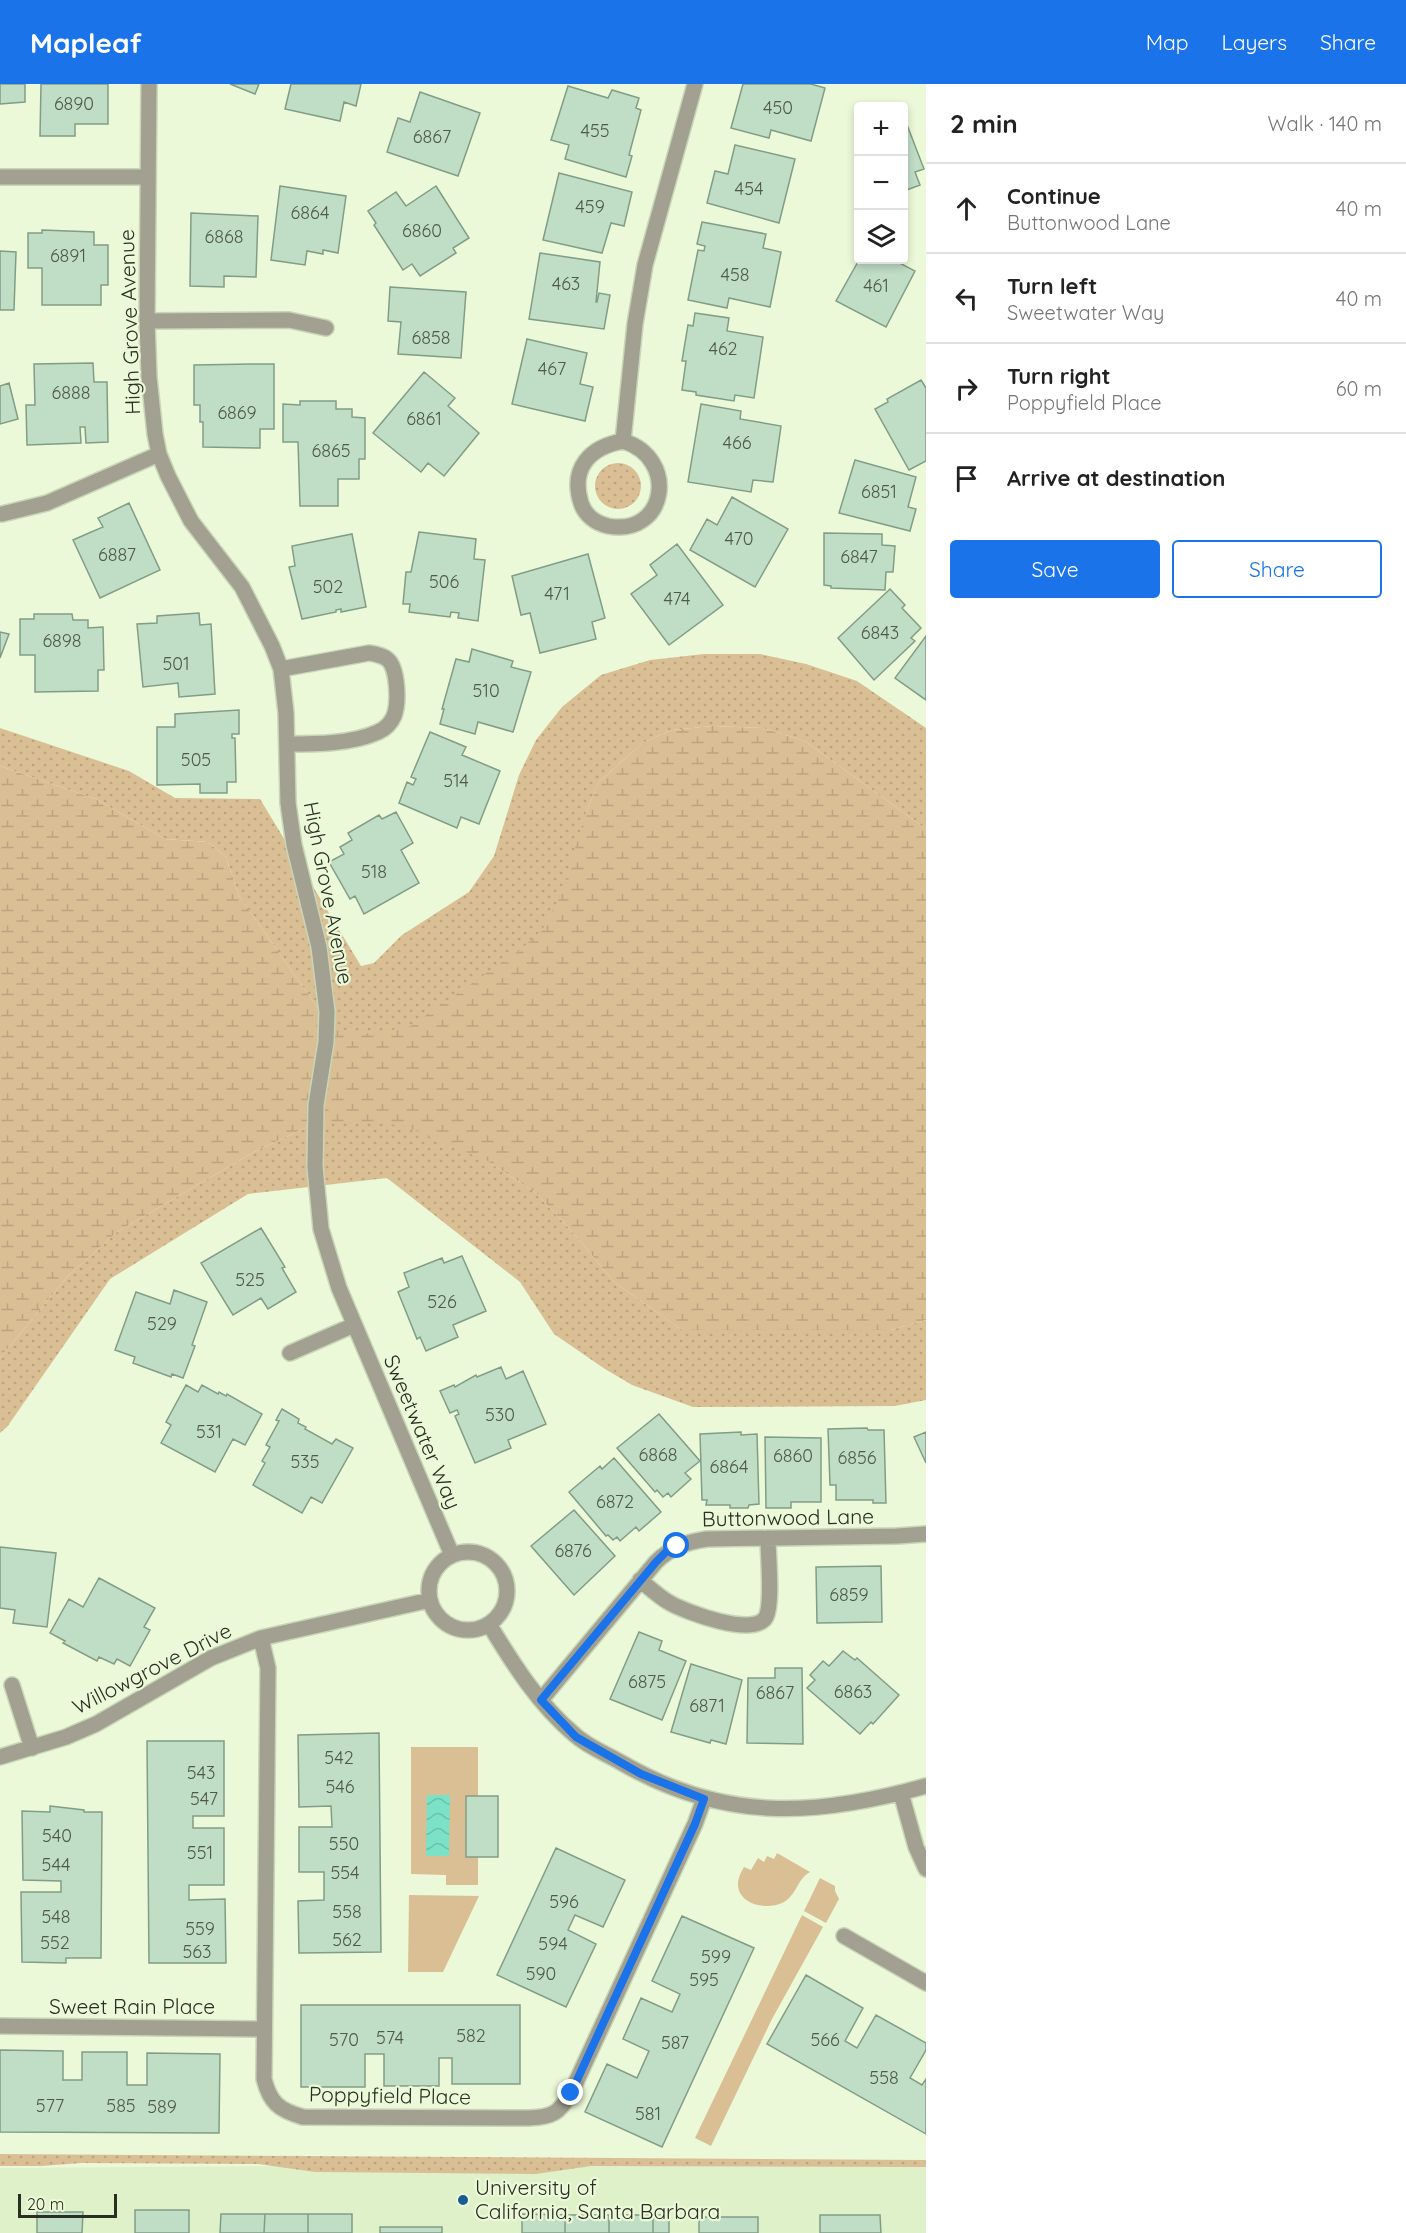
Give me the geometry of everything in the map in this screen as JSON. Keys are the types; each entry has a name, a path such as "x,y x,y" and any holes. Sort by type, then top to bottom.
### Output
{"street":[{"name":"High Grove Avenue","path":"149,84 147,321 149,377 159,454 191,521 242,587 281,669 287,744 288,803 294,845 319,947 327,1012 326,1042 316,1106 315,1167"},
{"path":"623,441 635,324 645,265 695,84"},
{"path":"0,177 148,177"},
{"path":"147,321 289,320 326,328"},
{"path":"623,441 636,445 654,464 659,487 658,499 652,511 643,520 630,526 615,527 601,524 590,517 583,507 578,487 579,473 585,460 596,450 623,441"},
{"path":"2,514 47,503 159,454"},
{"path":"281,669 369,653 380,655 389,660 394,669 397,693 394,716 389,725 380,732 340,741 287,744"},
{"name":"Sweetwater Way","path":"315,1167 321,1229 339,1288 452,1555"},
{"path":"290,1353 354,1325"},
{"name":"Buttonwood Lane","path":"541,1700 666,1552 689,1542 707,1539 926,1534"},
{"path":"640,1581 659,1596 678,1606 721,1621 747,1626 757,1625 766,1617 769,1606 768,1539"},
{"path":"464,1552 482,1554 498,1564 504,1574 508,1587 507,1599 503,1610 489,1624 470,1630 456,1629 444,1622 435,1612 430,1600 429,1586 433,1573 441,1562 452,1555 464,1552"},
{"name":"Willowgrove Drive","path":"0,1757 66,1737 96,1724 211,1658 261,1638 430,1600"},
{"path":"489,1624 525,1680 576,1737 641,1774 704,1799 740,1806 801,1810 865,1802 926,1786"},
{"name":"Poppyfield Place","path":"261,1638 268,1668 264,2079 268,2095 289,2113 303,2117 529,2118 554,2114 571,2093 695,1824 704,1799"},
{"path":"12,1685 33,1748"},
{"path":"901,1793 916,1847 926,1869"},
{"path":"844,1936 926,1983"},
{"name":"Sweet Rain Place","path":"0,2026 264,2029"}],"shaded area":[{"name":"University of California, Santa Barbara","path":"926,2162 926,2233 0,2233 0,2168"}],"green space":[{"path":"618,463 634,470 641,486 634,502 618,509 602,502 595,486 602,470"},
{"path":"704,654 760,654 806,664 857,681 926,728 926,829 805,741 763,728 712,726 672,730 642,743 599,782 586,812 561,895 542,930 521,949 411,1026 372,1034 332,1028 239,896 226,857 208,842 165,839 96,799 0,766 0,728 129,771 175,798 260,799 361,966 374,963 402,935 469,892 494,856 519,775 536,740 562,707 601,675 650,660"},
{"path":"712,726 763,728 805,741 926,829 926,1320 891,1330 682,1330 614,1282 536,1193 487,1161 320,1121 252,1153 117,1232 68,1276 0,1358 0,766 96,799 165,839 208,842 226,857 239,896 332,1028 586,812 599,782 642,743 672,730"},
{"path":"320,1121 402,1125 487,1161 536,1193 614,1282 682,1330 891,1330 926,1320 926,1400 895,1406 693,1407 632,1385 554,1334 520,1282 387,1178 248,1194 110,1279 7,1427 0,1433 0,1358 68,1276 117,1232 252,1153"},
{"path":"411,1747 478,1747 478,1885 446,1885 446,1875 411,1874"},
{"path":"777,1853 810,1872 802,1879 790,1897 782,1903 761,1906 748,1901 739,1891 738,1884 744,1867 751,1870 758,1858 764,1862 767,1856 774,1859"},
{"path":"820,1878 835,1886 839,1899 826,1923 804,1911"},
{"path":"409,1895 479,1896 443,1972 408,1972"},
{"path":"802,1915 823,1927 772,2019 711,2146 695,2138"},
{"path":"0,2154 926,2160 926,2167 591,2166 536,2174 315,2172 258,2164 81,2163 0,2166"}],"water":[{"path":"427,1795 450,1795 449,1856 426,1856"}],"building":[{"path":"0,84 25,84 25,102 0,104"},
{"path":"41,84 108,84 108,124 75,124 75,136 40,136"},
{"path":"230,84 259,84 255,94"},
{"path":"291,84 361,84 356,106 344,102 340,121 285,109"},
{"path":"743,84 811,84 825,88 811,141 771,130 769,138 731,128"},
{"path":"568,86 608,98 612,90 639,98 636,108 641,110 629,155 632,156 626,177 565,159 569,145 551,140"},
{"path":"420,92 480,113 458,176 387,152 398,118 410,122"},
{"path":"908,127 924,169 915,172 920,185 908,190"},
{"path":"735,145 795,159 779,223 707,203 715,171 728,174"},
{"path":"559,173 632,192 624,226 611,223 602,253 543,240"},
{"path":"280,186 346,196 338,253 323,250 323,254 307,251 305,265 271,260"},
{"path":"436,186 469,238 453,248 456,253 420,276 412,264 403,270 374,225 376,223 368,211 396,192 406,206"},
{"path":"191,213 258,216 256,277 224,276 224,287 190,286"},
{"path":"702,222 766,234 763,248 781,252 770,307 729,298 727,308 688,300 698,250 704,251 705,246 697,244"},
{"path":"42,230 94,232 94,245 108,245 108,285 101,285 101,305 42,305 42,268 28,268 28,233 42,233"},
{"path":"0,251 16,252 14,310 0,310"},
{"path":"540,253 600,262 596,302 599,293 610,295 604,329 529,319"},
{"path":"857,264 902,264 915,271 886,327 836,301"},
{"path":"390,287 466,292 461,358 398,354 401,322 388,321"},
{"path":"695,313 729,318 727,331 763,337 754,398 735,395 734,401 696,395 696,392 682,390 686,361 682,361 688,325 693,326"},
{"path":"527,339 587,353 580,384 593,387 585,421 512,404"},
{"path":"93,363 94,382 107,382 108,442 86,443 85,427 80,427 81,443 27,445 26,405 35,405 34,364"},
{"path":"274,364 274,429 260,429 260,448 203,447 200,405 194,405 194,365"},
{"path":"424,372 455,398 448,406 479,433 444,476 428,463 421,472 373,433"},
{"path":"921,380 926,388 926,461 909,470 875,409 888,402 887,399"},
{"path":"9,383 18,419 0,424 0,386"},
{"path":"300,401 336,401 336,409 352,409 352,417 365,418 365,459 359,459 359,479 338,479 338,506 300,506 298,442 283,442 283,404 300,405"},
{"path":"701,404 741,411 740,419 781,426 773,482 753,480 751,492 688,482"},
{"path":"855,460 916,477 908,507 916,509 910,531 839,513"},
{"path":"732,497 788,529 755,587 690,550 707,519 717,525"},
{"path":"129,503 160,570 100,598 73,540 103,527 98,518"},
{"path":"419,532 476,539 474,559 485,560 478,621 458,618 459,613 451,612 450,617 409,612 410,604 403,604 406,572 411,572"},
{"path":"824,533 882,534 882,545 895,546 893,572 886,572 885,590 831,588 831,586 824,585"},
{"path":"352,534 366,607 341,612 341,609 302,619 289,567 295,566 292,546"},
{"path":"677,544 723,605 669,645 631,594 657,575 650,565"},
{"path":"588,554 605,618 592,622 596,639 540,653 530,613 521,615 512,576"},
{"path":"890,589 905,605 902,608 921,628 911,638 915,641 874,680 838,638"},
{"path":"199,613 200,625 211,624 215,694 179,697 178,683 143,687 137,624 157,623 157,616"},
{"path":"34,614 72,614 73,620 88,620 88,628 103,627 104,670 98,670 98,691 35,692 35,655 20,655 20,619 34,619"},
{"path":"0,632 9,634 0,658"},
{"path":"926,636 926,700 895,678"},
{"path":"472,649 513,661 511,667 531,672 513,732 478,722 475,734 440,724 456,659 469,662"},
{"path":"239,710 239,734 232,734 232,738 235,738 236,782 227,782 227,793 200,793 200,784 157,785 157,727 175,727 175,714"},
{"path":"430,732 466,747 462,755 500,771 479,824 461,817 457,828 399,803 407,782 413,785 416,779 411,777"},
{"path":"396,812 413,843 401,850 419,883 364,914 355,896 350,899 329,862 344,854 340,847 352,840 348,833 379,815 382,819"},
{"path":"261,1228 285,1267 282,1268 296,1292 268,1309 261,1298 233,1315 201,1263"},
{"path":"462,1256 486,1311 453,1325 458,1337 426,1351 420,1337 417,1339 398,1292 409,1287 404,1273 442,1258 444,1263"},
{"path":"174,1290 207,1302 192,1345 195,1346 183,1378 172,1374 171,1377 133,1363 135,1357 115,1350 136,1292 170,1304"},
{"path":"501,1367 506,1379 523,1371 546,1424 508,1440 511,1448 475,1463 455,1416 459,1414 457,1410 450,1413 440,1391"},
{"path":"186,1385 198,1392 202,1385 218,1394 219,1392 226,1396 227,1394 262,1414 245,1445 233,1439 215,1472 161,1443 171,1425 166,1422"},
{"path":"282,1409 299,1419 298,1423 306,1427 305,1429 332,1444 336,1439 353,1448 322,1503 311,1497 302,1513 253,1485 265,1463 262,1461 270,1447 266,1445 279,1421 276,1420"},
{"path":"659,1414 700,1461 685,1473 691,1479 671,1497 668,1493 663,1497 657,1490 655,1492 617,1448"},
{"path":"867,1428 868,1430 884,1430 886,1503 873,1503 873,1500 836,1500 836,1485 830,1485 828,1429"},
{"path":"741,1432 741,1435 757,1434 759,1504 749,1505 748,1508 706,1505 707,1500 702,1500 700,1434"},
{"path":"926,1432 926,1463 914,1437"},
{"path":"765,1437 821,1438 821,1502 791,1502 791,1508 766,1508"},
{"path":"614,1458 661,1512 639,1531 636,1527 620,1541 617,1537 613,1540 608,1535 606,1536 569,1492 600,1466 602,1469"},
{"path":"574,1510 615,1556 574,1595 531,1546"},
{"path":"0,1547 56,1553 47,1627 13,1623 15,1610 0,1608"},
{"path":"881,1566 882,1622 817,1623 816,1567"},
{"path":"99,1578 155,1608 144,1627 150,1630 130,1666 117,1659 114,1664 99,1657 97,1661 63,1643 65,1641 50,1633 69,1599 83,1607"},
{"path":"639,1632 662,1641 659,1650 686,1661 662,1720 610,1699"},
{"path":"843,1651 855,1660 857,1658 899,1695 873,1724 871,1722 860,1734 807,1688 815,1680 810,1675 823,1661 829,1666"},
{"path":"691,1664 742,1680 726,1744 711,1740 710,1743 671,1732"},
{"path":"775,1668 802,1668 803,1744 747,1743 748,1678 775,1678"},
{"path":"379,1733 381,1952 299,1953 298,1901 324,1900 324,1872 299,1872 299,1827 332,1827 331,1806 299,1807 298,1735"},
{"path":"147,1741 224,1741 224,1816 193,1816 193,1828 224,1828 224,1885 189,1885 189,1900 225,1899 226,1963 149,1963"},
{"path":"466,1796 498,1796 498,1857 466,1857"},
{"path":"50,1806 84,1810 84,1812 102,1812 101,1958 66,1958 66,1963 22,1962 21,1892 61,1892 61,1881 23,1880 22,1811 50,1812"},
{"path":"556,1848 625,1880 603,1927 575,1915 568,1930 596,1944 566,2007 497,1975"},
{"path":"682,1916 754,1948 662,2147 585,2112 607,2064 637,2078 649,2051 623,2039 641,1998 672,2012 680,1994 652,1981"},
{"path":"806,1975 863,2008 845,2041 857,2048 876,2015 926,2043 926,2050 910,2078 922,2085 926,2079 926,2134 767,2044"},
{"path":"301,2005 520,2005 520,2084 452,2084 452,2058 439,2058 439,2086 384,2086 384,2054 365,2054 365,2087 301,2087"},
{"path":"0,2050 63,2051 63,2080 82,2080 82,2052 127,2052 127,2085 147,2085 147,2053 220,2054 219,2133 0,2132"},
{"path":"135,2210 189,2210 189,2233 135,2233"},
{"path":"37,2212 83,2212 82,2233 37,2233"},
{"path":"221,2214 265,2214 264,2233 220,2233"},
{"path":"265,2214 308,2214 308,2233 264,2233"},
{"path":"308,2214 352,2214 352,2233 308,2233"},
{"path":"522,2214 565,2215 565,2233 522,2233"},
{"path":"565,2215 609,2215 609,2233 565,2233"},
{"path":"609,2215 653,2215 653,2233 609,2233"},
{"path":"653,2215 669,2215 669,2233 653,2233"},
{"path":"820,2215 880,2215 881,2233 820,2233"},
{"path":"699,2217 758,2217 758,2233 699,2233"},
{"path":"380,2227 442,2227 442,2233 380,2233"}],"place":[{"name":"University of California, Santa Barbara","path":"463,2200"}],"route":[{"path":"571,2093 695,1824 704,1799 641,1774 576,1737 541,1700 656,1562 666,1552 677,1546"}]}
